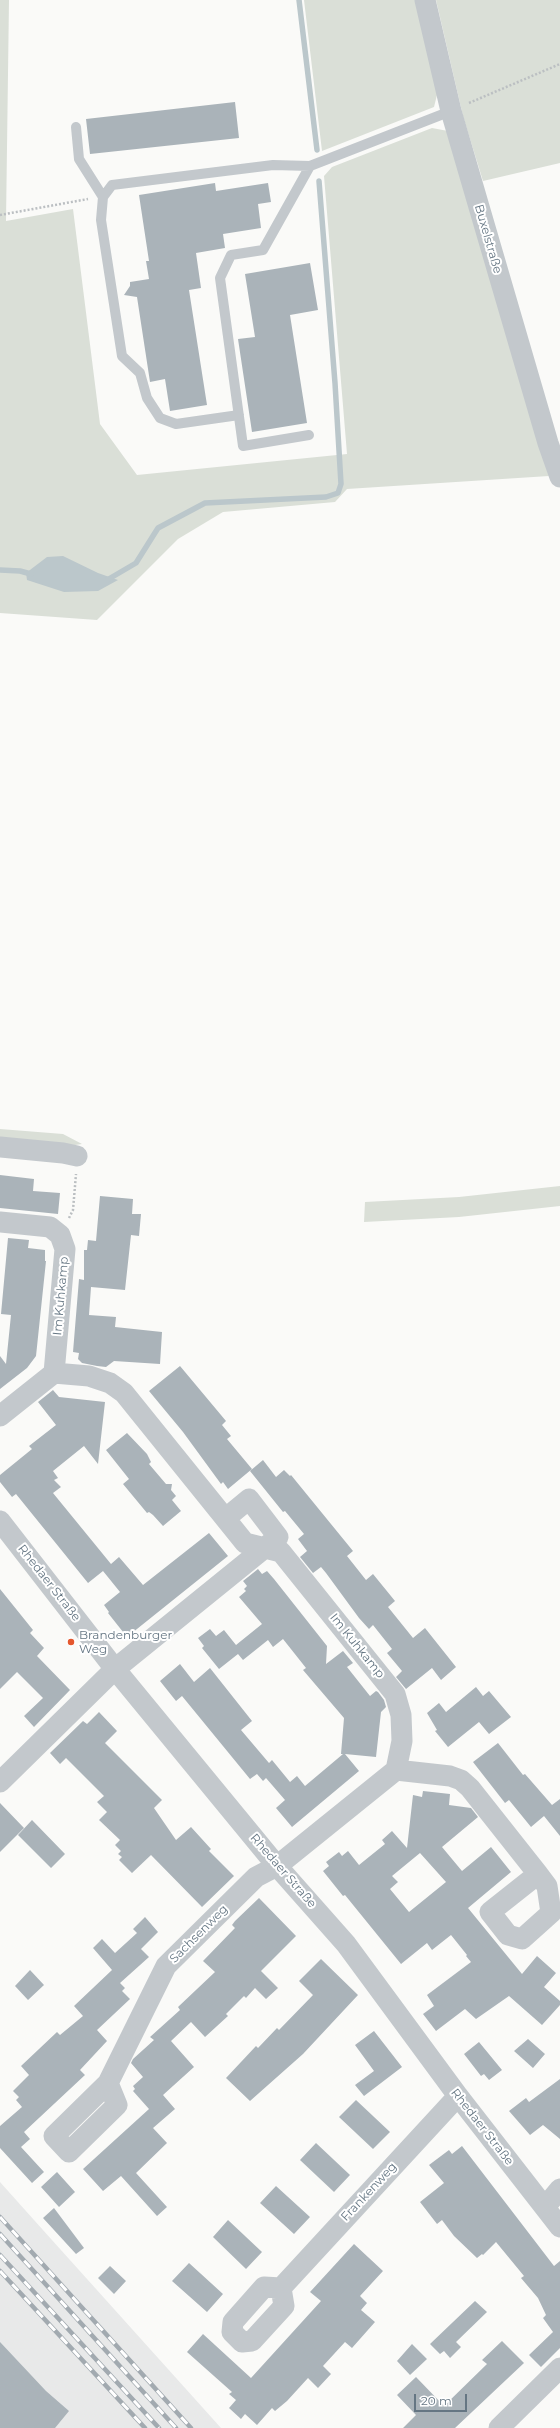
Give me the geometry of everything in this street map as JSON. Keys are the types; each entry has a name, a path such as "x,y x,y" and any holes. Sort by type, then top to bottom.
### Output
{"street":[{"name":"Buxelstraße","path":"425,0 450,111 548,443 560,477"},
{"path":"0,1147 63,1153 77,1156"},
{"path":"0,1222 50,1227 60,1234"},
{"name":"Im Kuhkamp","path":"60,1234 64,1249 54,1373 89,1376 110,1383 124,1393 245,1542 281,1552 394,1694 401,1715 402,1741 396,1770"},
{"path":"0,1416 54,1373"},
{"path":"0,1782 115,1669 278,1537 249,1499 226,1518"},
{"name":"Rhedaer Straße","path":"0,1521 115,1669 277,1866 346,1944 458,2096 560,2226"},
{"path":"277,1866 396,1770 450,1776 461,1780 538,1874"},
{"name":"Sachsenweg","path":"108,2083 166,1966 256,1877 277,1866"},
{"name":"Frankenweg","path":"281,2288 458,2096"},
{"path":"545,2207 560,2189"},
{"path":"500,2428 560,2368"}],"lane":[{"path":"239,415 176,424 160,418 147,398 140,373 122,356 101,220 103,197 112,185 273,165 310,166 450,111"},
{"path":"76,127 79,158 103,197"},
{"path":"308,435 243,446 220,278 232,255 262,250 310,166"}],"path":[{"path":"450,111 560,64"},
{"path":"0,215 103,197"},
{"path":"60,1234 73,1210 77,1156"}],"shaded area":[{"path":"0,0 9,0 6,221 73,209 100,424 137,475 347,454 324,176 332,167 432,128 448,131 549,476 347,489 335,502 223,512 178,539 97,620 0,613"},
{"path":"304,0 416,0 438,91 434,107 322,151"},
{"path":"436,0 560,0 560,163 483,181 463,116"},
{"path":"63,556 98,573 118,580 98,591 64,592 27,580 26,573 47,557"},
{"path":"0,1129 63,1134 82,1144 62,1147 0,1143"},
{"path":"560,1186 560,1206 459,1217 364,1222 365,1202 459,1197"},
{"path":"0,2182 34,2220 221,2428 0,2428"}],"building":[{"path":"235,102 239,138 90,154 86,119"},
{"path":"215,183 216,191 268,183 271,202 258,204 261,228 223,234 225,248 196,253 201,288 189,290 207,405 170,411 165,379 150,382 137,297 124,295 130,286 130,282 149,279 146,261 149,261 139,195"},
{"path":"310,263 318,310 290,315 307,423 252,432 238,339 255,337 245,274"},
{"path":"0,1175 34,1179 33,1191 60,1193 58,1214 0,1208"},
{"path":"100,1196 133,1199 132,1214 141,1214 139,1236 131,1235 125,1290 91,1287 89,1315 116,1317 115,1327 162,1332 160,1364 114,1361 106,1367 97,1366 82,1363 78,1359 79,1353 73,1352 79,1279 84,1280 84,1250 87,1250 88,1240 96,1241"},
{"path":"8,1238 29,1240 28,1248 45,1250 46,1261 36,1356 27,1368 0,1389 0,1356 6,1364 11,1315 1,1314"},
{"path":"180,1366 226,1421 222,1425 231,1436 227,1439 252,1469 228,1489 223,1482 221,1484 183,1432 149,1391"},
{"path":"53,1390 59,1397 105,1402 98,1464 84,1446 53,1471 58,1478 54,1480 61,1487 53,1493 111,1564 119,1557 143,1585 209,1533 228,1556 127,1637 108,1613 109,1612 104,1605 120,1592 103,1571 88,1583 16,1494 12,1497 0,1482 0,1475 32,1449 29,1446 56,1425 38,1402"},
{"path":"127,1433 147,1454 151,1462 149,1464 166,1484 172,1484 171,1490 176,1496 172,1500 181,1511 163,1526 153,1515 149,1512 147,1513 123,1484 129,1479 106,1450"},
{"path":"263,1460 276,1477 284,1470 290,1476 291,1475 353,1551 347,1556 366,1580 373,1574 395,1601 388,1607 413,1638 425,1628 456,1667 441,1680 432,1668 406,1689 396,1677 402,1671 387,1653 392,1649 373,1625 369,1629 359,1618 321,1567 313,1573 300,1557 307,1551 298,1539 304,1534 285,1511 283,1512 250,1471"},
{"path":"258,1569 262,1574 267,1571 327,1646 326,1664 343,1651 353,1663 347,1667 370,1696 376,1691 378,1692 384,1700 386,1707 381,1712 376,1757 345,1754 359,1771 292,1827 276,1808 285,1800 266,1778 263,1781 257,1774 250,1779 182,1696 176,1701 160,1681 180,1664 194,1682 210,1668 252,1721 241,1730 269,1763 272,1760 290,1782 297,1776 305,1786 343,1754 341,1754 344,1718 303,1670 306,1668 283,1639 273,1647 268,1640 243,1660 238,1654 219,1669 202,1648 204,1646 198,1638 210,1629 216,1636 224,1630 236,1645 262,1624 239,1597 246,1591 244,1589 247,1586 243,1581"},
{"path":"0,1589 33,1630 30,1633 44,1648 37,1656 70,1690 34,1727 24,1716 43,1698 17,1672 0,1689"},
{"path":"476,1687 483,1696 489,1691 511,1717 489,1734 479,1722 448,1747 435,1731 437,1730 427,1713 439,1703 446,1712"},
{"path":"99,1712 117,1731 105,1743 162,1800 154,1808 176,1840 191,1827 211,1849 209,1851 234,1876 202,1907 151,1855 132,1873 119,1860 122,1857 118,1854 121,1851 115,1845 120,1840 99,1820 107,1812 97,1802 104,1796 66,1758 60,1764 50,1753 83,1721 87,1724"},
{"path":"498,1743 523,1775 525,1774 552,1805 560,1799 560,1836 544,1816 531,1827 509,1800 505,1803 473,1762"},
{"path":"423,1791 450,1794 449,1805 471,1808 478,1817 442,1847 462,1871 491,1847 511,1872 468,1908 522,1974 537,1956 556,1973 544,1987 560,2001 560,2005 542,2025 509,1996 476,2019 465,2009 436,2031 423,2014 434,2006 427,1995 471,1962 466,1956 467,1955 451,1935 432,1950 427,1943 401,1964 345,1895 343,1896 323,1871 329,1866 326,1862 339,1852 342,1856 348,1851 359,1865 385,1844 382,1840 392,1831 407,1848 413,1795 422,1797","holes":["420,1853 446,1882 409,1912 390,1889 398,1882 392,1876"]},
{"path":"0,1803 24,1828 0,1852"},
{"path":"32,1820 65,1854 51,1868 18,1835"},
{"path":"259,1898 296,1936 261,1971 278,1988 266,1999 255,1988 246,1998 244,1996 226,2014 228,2016 205,2037 191,2022 171,2041 194,2067 163,2095 175,2109 153,2128 167,2143 136,2173 167,2207 157,2216 121,2176 103,2191 83,2169 149,2109 133,2091 135,2089 133,2086 143,2077 131,2063 133,2059 154,2040 150,2037 180,2010 178,2007 215,1972 203,1961 235,1928 232,1925 235,1921"},
{"path":"145,1917 158,1932 141,1949 149,1957 120,1983 125,1988 122,1991 130,1999 97,2030 107,2041 80,2070 85,2075 24,2132 30,2139 21,2147 44,2172 32,2183 0,2148 0,2126 22,2107 16,2100 19,2097 13,2091 29,2075 21,2066 57,2032 60,2035 83,2016 74,2006 112,1970 93,1948 102,1939 115,1953 137,1933 133,1929"},
{"path":"321,1959 358,1995 303,2054 250,2101 226,2078 256,2046 258,2048 277,2028 279,2030 313,1995 299,1981"},
{"path":"30,1970 44,1985 28,2000 15,1986"},
{"path":"374,2031 402,2067 364,2096 355,2085 374,2071 355,2045"},
{"path":"528,2039 545,2054 533,2068 514,2051"},
{"path":"479,2042 502,2070 489,2080 484,2074 481,2076 464,2054"},
{"path":"560,2079 560,2139 543,2125 530,2135 509,2111 526,2098 529,2102"},
{"path":"356,2100 390,2132 373,2149 339,2117"},
{"path":"316,2143 350,2175 334,2192 300,2160"},
{"path":"462,2146 554,2266 560,2261 560,2348 541,2367 529,2355 553,2332 543,2318 546,2315 538,2298 521,2278 524,2276 496,2242 483,2255 482,2254 477,2258 454,2236 442,2220 437,2224 420,2202 444,2183 429,2165 449,2150 452,2154"},
{"path":"57,2172 75,2192 59,2207 41,2187"},
{"path":"276,2186 310,2217 294,2234 260,2203"},
{"path":"54,2208 84,2248 76,2254 43,2218"},
{"path":"228,2220 262,2252 246,2269 213,2237"},
{"path":"354,2244 383,2271 360,2296 367,2303 361,2310 375,2322 352,2348 345,2342 323,2366 331,2374 318,2388 308,2378 287,2401 275,2411 272,2408 257,2425 245,2414 241,2419 229,2408 236,2400 229,2394 232,2392 187,2352 203,2334 251,2378 321,2301 310,2292"},
{"path":"189,2263 223,2294 207,2312 172,2281"},
{"path":"110,2266 126,2281 114,2294 98,2278"},
{"path":"475,2301 487,2312 456,2342 461,2347 450,2358 444,2351 440,2354 430,2344"},
{"path":"502,2341 524,2363 455,2428 403,2428 416,2415 397,2395 416,2377 444,2406 487,2364 482,2360"},
{"path":"0,2342 46,2391 69,2411 55,2428 0,2428"},
{"path":"412,2344 427,2359 410,2375 397,2361"}],"waterway":[{"path":"299,0 317,150"},
{"path":"107,580 136,563 158,528 205,503 326,497 338,493 341,484 335,383 319,181"},
{"path":"0,570 20,571 31,574"}],"railway":[{"path":"0,2217 191,2428"},
{"path":"0,2234 176,2428"},
{"path":"0,2255 159,2428"},
{"path":"0,2271 145,2428"}],"place":[{"name":"Brandenburger Weg","path":"71,1642"}]}
